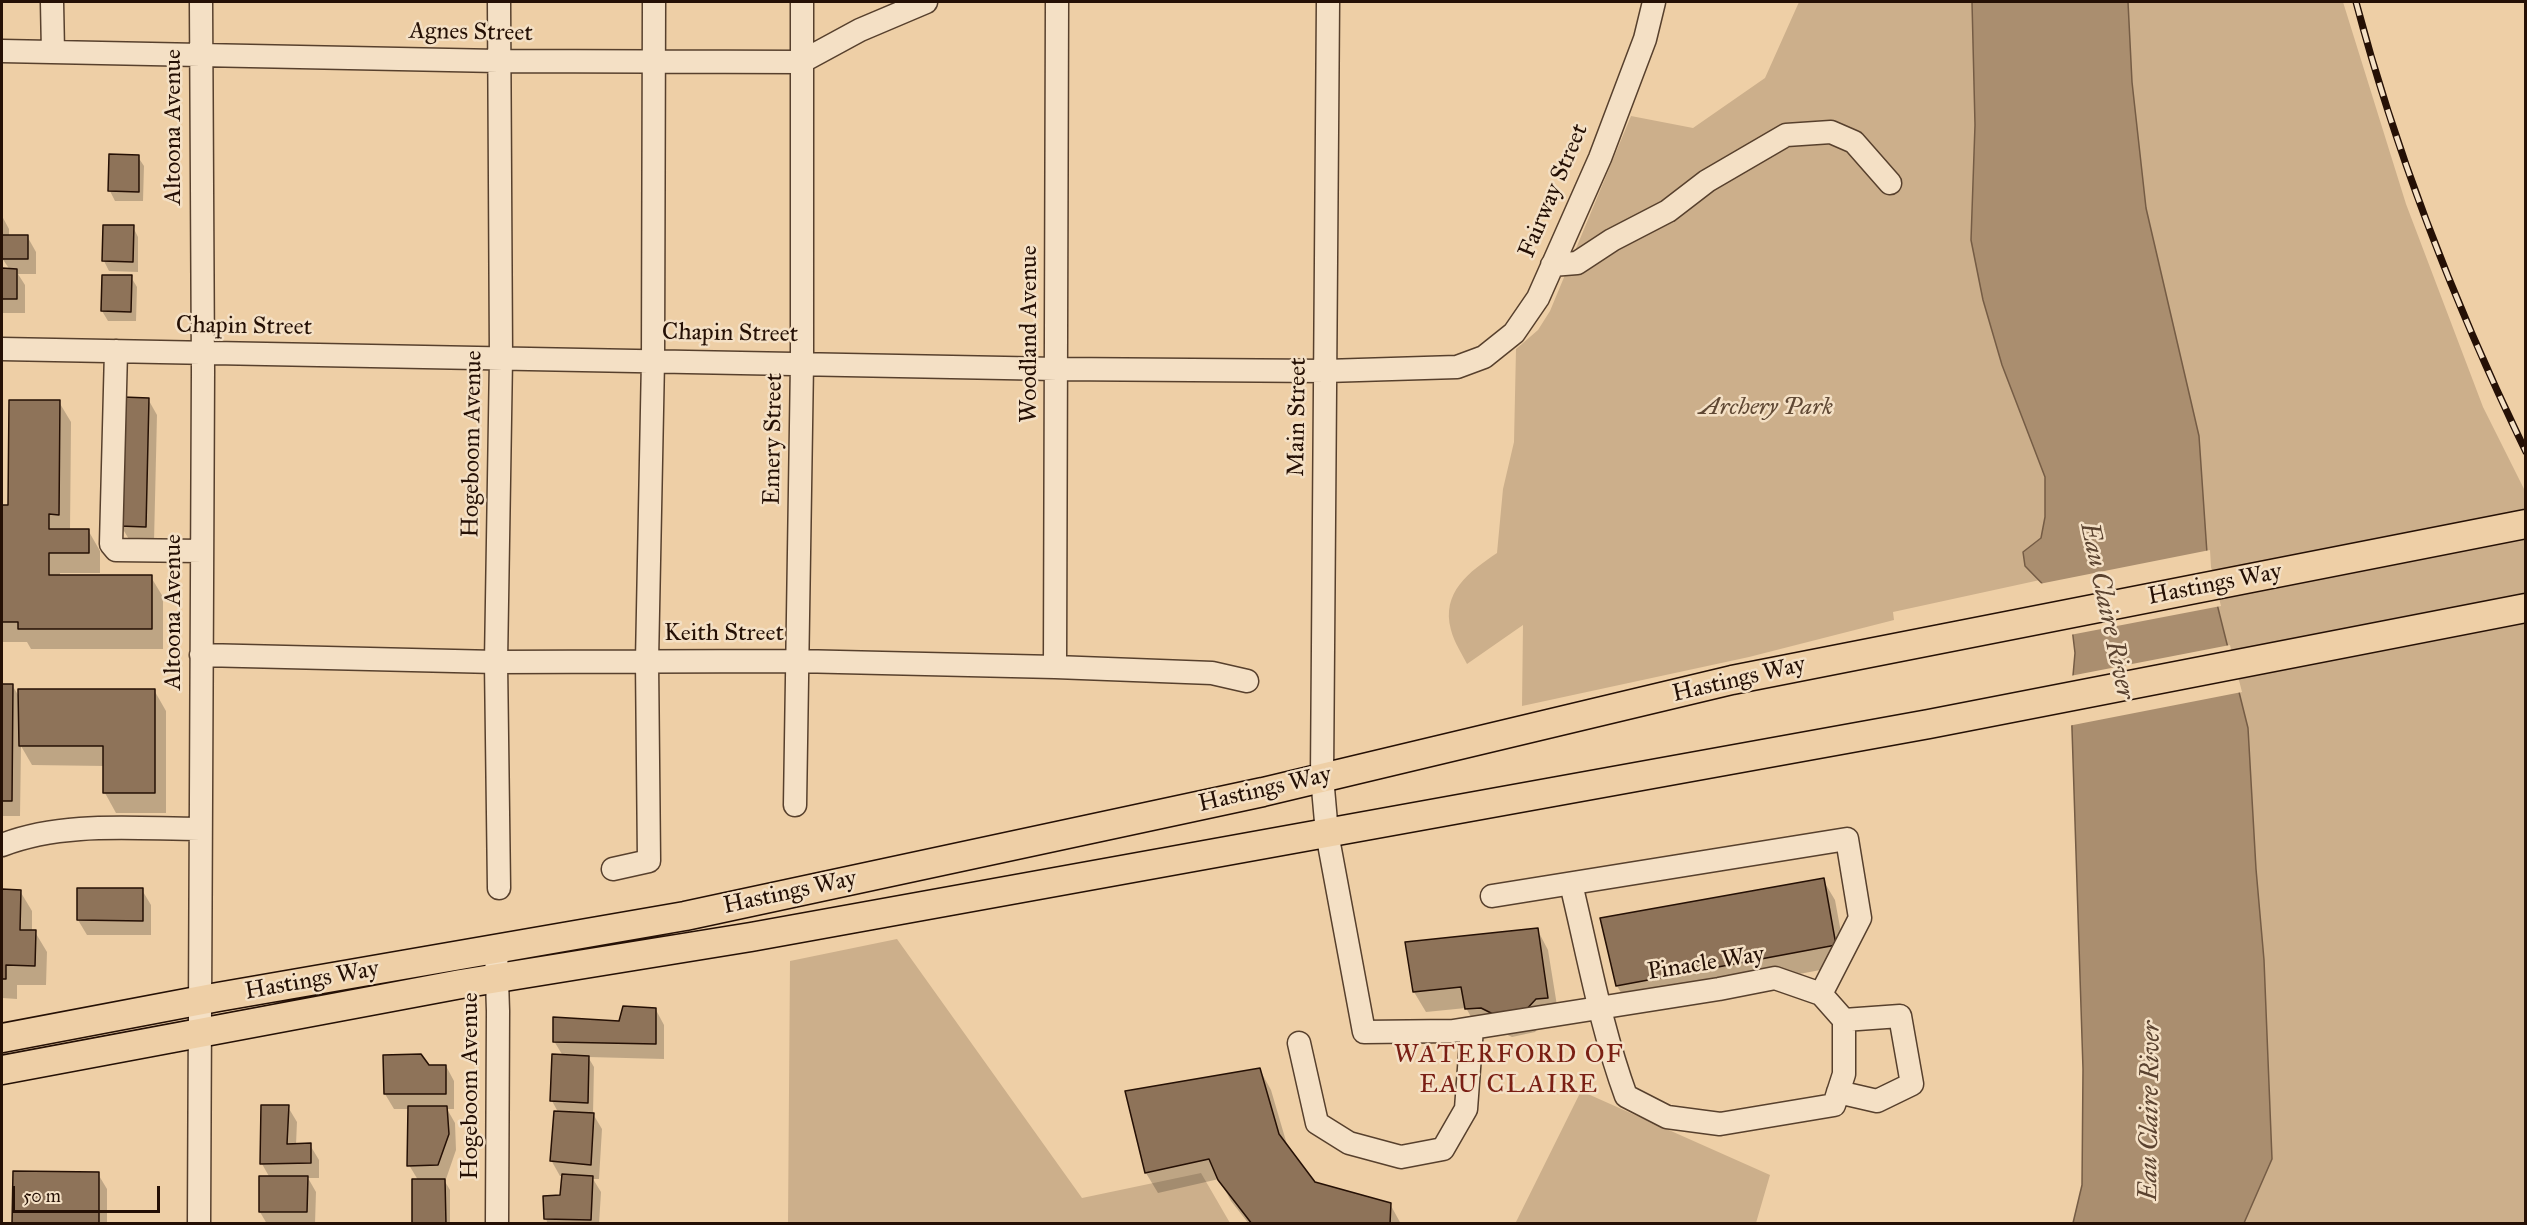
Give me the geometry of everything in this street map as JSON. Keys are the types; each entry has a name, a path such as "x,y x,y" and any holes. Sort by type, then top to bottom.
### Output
{"main road":[{"name":"Hastings Way","path":"2,1038 697,913 1263,792 1732,680 2526,524"},
{"name":"Hastings Way","path":"2,1070 498,978 751,937 1929,724 2526,608"}],"street":[{"path":"52,2 53,52"},
{"name":"Altoona Avenue","path":"199,1224 202,551 201,2"},
{"name":"Hogeboom Avenue","path":"499,2 501,358 496,662 499,888"},
{"path":"613,869 649,861 647,661 653,360 654,2"},
{"name":"Emery Street","path":"795,806 802,363 802,2"},
{"name":"Agnes Street","path":"2,51 498,61 801,62 860,30 926,2"},
{"name":"Woodland Avenue","path":"1055,667 1057,2"},
{"name":"Main Street","path":"1327,833 1322,777 1328,2"},
{"name":"Fairway Street","path":"1457,367 1484,357 1514,333 1538,298 1600,158 1645,39 1654,2"},
{"path":"1552,265 1577,263 1612,240 1668,211 1707,181 1786,135 1831,132 1854,142 1890,183"},
{"name":"Chapin Street","path":"2,349 1057,369 1326,371 1457,367"},
{"path":"116,351 111,544 116,550 202,551"},
{"name":"Keith Street","path":"201,655 496,662 796,661 1055,667 1212,673 1246,681"},
{"path":"2,845 20,838 66,830 200,829"},
{"name":"Pinacle Way","path":"1327,833 1364,1032 1472,1028 1775,978 1821,994 1844,1020"},
{"path":"1492,896 1847,839 1860,918 1821,994"},
{"path":"1571,884 1610,1053 1626,1096 1666,1117 1720,1124 1834,1106 1838,1092 1844,1074 1844,1020 1900,1016 1912,1084 1876,1101 1838,1092"},
{"name":"Hogeboom Avenue","path":"496,949 498,978 497,1224"},
{"path":"1299,1043 1317,1123 1349,1143 1401,1157 1443,1149 1466,1109 1472,1028"}],"green space":[{"name":"Archery Park","path":"1799,2 1972,2 1975,125 1971,240 1983,300 2002,365 2045,477 2045,517 2041,538 2025,566 2040,580 1893,612 1894,620 1749,657 1522,706 1523,625 1467,664 1452,634 1449,617 1450,605 1460,584 1497,553 1503,489 1514,442 1516,349 1538,330 1550,311 1631,116 1693,128 1765,78"},
{"path":"2128,2 2343,2 2406,204 2483,407 2525,491 2525,1223 2244,1223 2272,1159 2264,960 2248,728 2208,568 2199,436 2146,208 2132,82"},
{"path":"897,939 1082,1198 1201,1173 1230,1223 788,1223 790,961"},
{"path":"1581,1091 1770,1175 1756,1223 1515,1224"}],"water":[{"name":"Eau Claire River","path":"1972,2 2128,2 2132,82 2146,208 2199,436 2208,568 2248,728 2264,960 2272,1159 2244,1223 2073,1223 2082,1185 2083,1069 2071,698 2075,653 2072,628 2066,608 2025,566 2023,552 2041,538 2045,517 2045,477 2002,365 1983,300 1971,240 1975,125"}],"pier":[{"path":"2210,550 2211,567 2221,606 2070,635 2063,609 2039,584"},
{"path":"2230,645 2242,692 2068,726 2070,676"}],"building":[{"path":"109,154 139,155 139,192 108,191"},
{"path":"103,225 134,225 133,262 102,261"},
{"path":"2,235 28,235 28,259 2,259"},
{"path":"2,268 17,269 17,299 2,299"},
{"path":"102,275 132,275 131,312 101,311"},
{"path":"123,397 149,398 146,527 120,526"},
{"path":"9,400 60,400 59,515 49,514 49,529 89,529 89,553 49,553 49,575 152,575 152,629 18,629 18,622 2,622 2,505 8,505"},
{"path":"2,684 13,684 12,801 2,801"},
{"path":"18,689 155,689 155,793 103,793 103,746 19,746"},
{"path":"1824,878 1836,945 1616,986 1600,918"},
{"path":"77,888 143,888 143,921 77,920"},
{"path":"2,889 21,890 20,930 36,930 35,966 6,965 6,979 2,979"},
{"path":"1538,928 1548,998 1536,999 1524,1012 1499,1017 1481,1008 1465,1009 1461,987 1413,992 1405,942"},
{"path":"623,1006 656,1008 656,1044 553,1042 553,1017 619,1021"},
{"path":"421,1054 429,1065 446,1065 446,1094 384,1094 383,1055"},
{"path":"552,1054 589,1056 588,1103 550,1101"},
{"path":"1260,1068 1279,1134 1315,1182 1391,1203 1390,1224 1252,1224 1218,1180 1209,1159 1145,1173 1125,1091"},
{"path":"261,1105 289,1105 287,1144 311,1143 311,1163 260,1164"},
{"path":"408,1106 447,1106 449,1134 438,1165 407,1166"},
{"path":"554,1111 594,1113 591,1165 550,1161"},
{"path":"13,1171 99,1172 99,1224 12,1224"},
{"path":"562,1174 593,1176 591,1220 544,1219 543,1196 560,1195"},
{"path":"259,1176 308,1176 307,1212 259,1212"},
{"path":"412,1179 445,1179 446,1224 412,1224"}],"railway":[{"path":"2356,2 2390,117 2430,231 2452,287 2526,452"}],"district":[{"name":"WATERFORD OF EAU CLAIRE","path":"1509,1071"}]}
